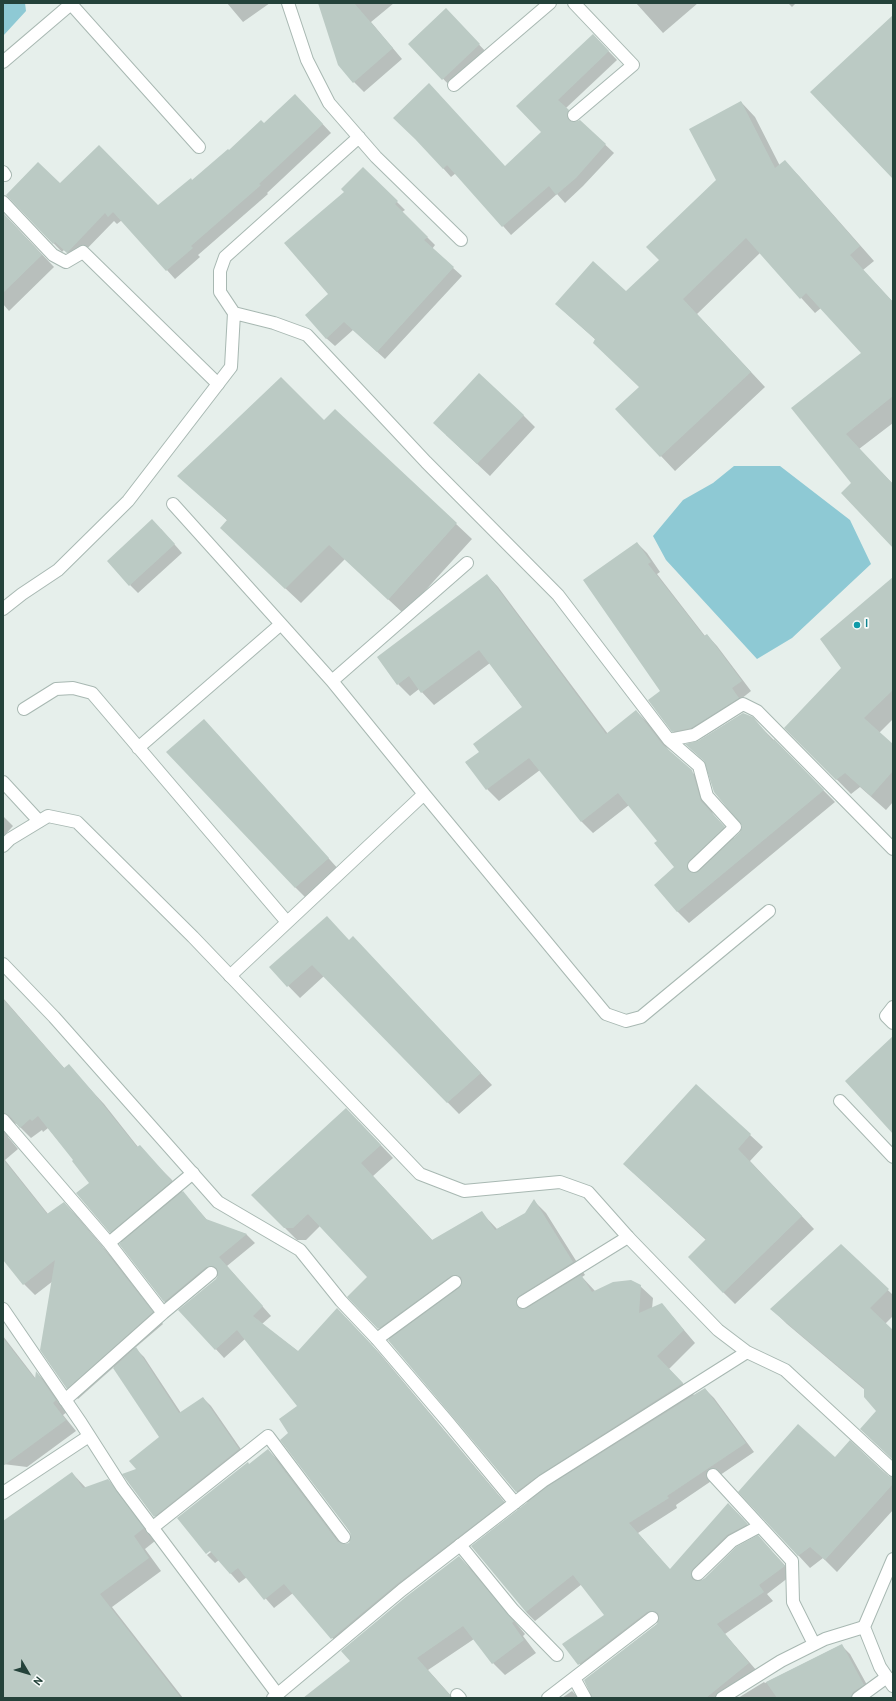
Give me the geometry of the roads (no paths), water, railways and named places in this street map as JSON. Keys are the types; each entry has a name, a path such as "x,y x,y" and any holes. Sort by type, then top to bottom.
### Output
{"street":[{"path":"288,3 306,60 329,103 376,157 461,240"},
{"path":"454,86 550,3"},
{"path":"574,3 633,65 574,115"},
{"path":"3,62 71,4 199,147"},
{"path":"3,609 22,594 58,570 128,501 231,367 234,312 220,292 220,271 225,257 359,137"},
{"path":"3,202 53,255 66,262 83,252 218,384"},
{"path":"234,312 274,323 307,335 426,462 558,595 669,740 699,766 708,796 735,827 694,866"},
{"path":"173,504 332,681 606,1014 626,1021 641,1017 769,912"},
{"path":"332,681 467,563"},
{"path":"138,748 281,624"},
{"path":"24,709 56,689 73,688 92,693 287,922"},
{"path":"669,740 694,735 743,704 757,711 893,849"},
{"path":"3,782 39,822"},
{"path":"230,976 424,794"},
{"path":"3,846 10,839 48,816 78,822 230,976 420,1174 464,1191 560,1182 588,1192 628,1237 718,1330 747,1352 785,1370 893,1470"},
{"path":"3,964 54,1017 218,1202 300,1250 341,1301 377,1339 515,1503"},
{"path":"893,1007 886,1016 893,1023"},
{"path":"840,1101 893,1157"},
{"path":"3,1120 109,1243 163,1314"},
{"path":"109,1243 193,1173"},
{"path":"523,1302 628,1237"},
{"path":"65,1400 212,1273"},
{"path":"377,1339 455,1282"},
{"path":"3,1309 122,1487 275,1696 402,1590 543,1481 747,1352"},
{"path":"3,1493 89,1436"},
{"path":"152,1528 268,1436 344,1537"},
{"path":"713,1475 792,1561 793,1602 814,1644"},
{"path":"698,1574 732,1541 760,1526"},
{"path":"460,1545 513,1610 557,1655"},
{"path":"858,1698 890,1682 880,1667 864,1627 893,1559"},
{"path":"548,1698 652,1618"},
{"path":"722,1698 781,1661 814,1644 864,1627"},
{"path":"574,1678 585,1698"}],"water":[{"path":"3,3 25,3 26,11 3,36"},
{"path":"734,466 780,466 850,520 871,564 792,638 757,659 666,560 653,536 683,500 713,483"}],"place":[{"name":"I","path":"857,625"}]}
